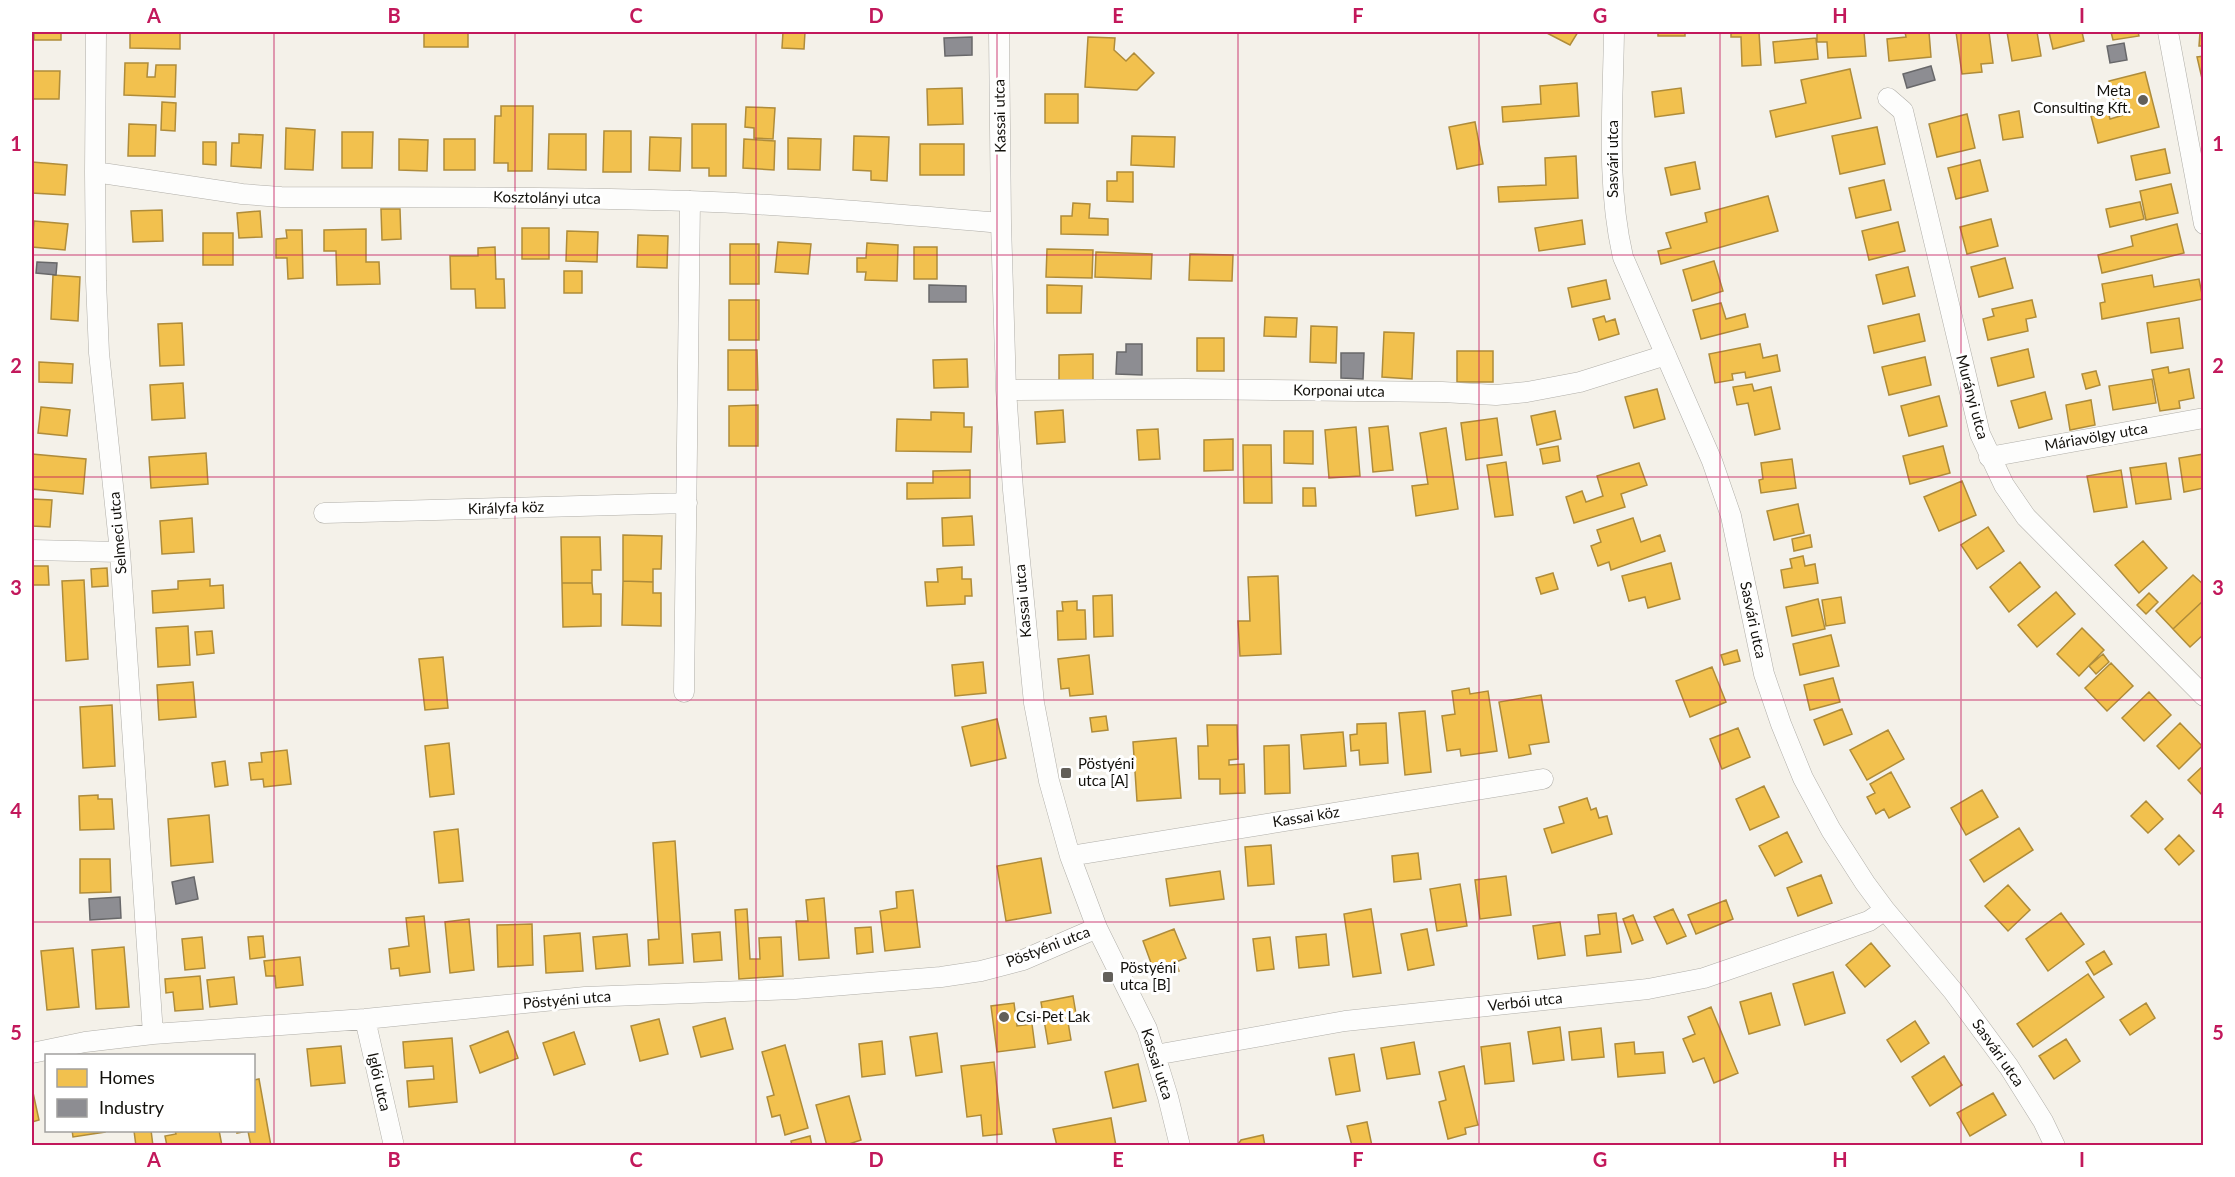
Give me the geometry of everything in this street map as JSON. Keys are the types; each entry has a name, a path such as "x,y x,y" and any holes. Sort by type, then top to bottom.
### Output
{"street":[{"name":"Selmeci utca","path":"96,32 94,172 99,353 120,552 153,1034"},
{"name":"Kassai utca","path":"999,32 1006,390 1014,501 1034,704 1049,781 1070,856 1097,928 1147,1029 1168,1096 1180,1146"},
{"name":"Sasvári utca","path":"1614,32 1612,190 1616,229 1623,257 1712,461 1731,516 1764,674 1780,724 1803,778 1831,830 1865,883 1953,991 2009,1067 2043,1121 2055,1146"},
{"path":"2168,32 2204,224"},
{"name":"Murányi utca","path":"1888,98 1902,111 1980,434 1989,457 2004,485 2026,517 2204,696"},
{"name":"Kosztolányi utca","path":"94,172 242,194 690,201 831,208 1001,223"},
{"path":"684,692 690,201"},
{"name":"Korponai utca","path":"1006,390 1186,389 1496,395 1580,382 1666,356"},
{"name":"Máriavölgy utca","path":"1989,457 2204,418"},
{"name":"Királyfa köz","path":"324,513 687,502"},
{"path":"32,550 120,552"},
{"name":"Kassai köz","path":"1070,856 1543,778"},
{"name":"Verbói utca","path":"1155,1055 1345,1021 1636,990 1682,983 1704,978 1844,931 1869,921 1885,910"},
{"name":"Pöstyéni utca","path":"32,1053 85,1042 153,1034 365,1019 585,997 795,989 941,977 981,971 1023,960 1097,928"},
{"name":"Iglói utca","path":"365,1019 394,1146"}],"building: Homes":[{"path":"34,32 61,32 61,40 34,40"},
{"path":"130,32 180,32 180,49 130,48"},
{"path":"424,32 468,32 468,47 424,47"},
{"path":"783,32 805,32 804,49 782,48"},
{"path":"1545,32 1578,32 1570,45"},
{"path":"1658,32 1685,32 1685,36 1658,36"},
{"path":"1731,32 1759,32 1761,65 1742,66 1741,37 1731,37"},
{"path":"1817,32 1864,32 1866,56 1828,58 1827,42 1817,42"},
{"path":"1905,32 1929,32 1931,57 1889,61 1887,39 1906,37"},
{"path":"1956,32 1989,32 1993,63 1981,64 1982,72 1962,74"},
{"path":"2007,32 2037,32 2041,56 2012,61"},
{"path":"2049,32 2082,32 2084,41 2053,49"},
{"path":"2111,32 2138,32 2139,36 2113,40"},
{"path":"2200,32 2204,32 2204,46 2199,46"},
{"path":"1088,37 1115,38 1114,50 1126,61 1134,53 1154,73 1137,90 1085,87"},
{"path":"1816,38 1818,59 1775,63 1773,42"},
{"path":"2204,56 2204,83 2203,83 2197,57"},
{"path":"125,63 148,63 147,77 155,77 156,65 176,65 175,97 124,95"},
{"path":"1850,69 1861,118 1776,137 1770,111 1806,103 1801,80"},
{"path":"33,71 60,71 59,99 33,99"},
{"path":"2145,72 2159,127 2098,143 2091,116 2108,111 2110,119 2127,114 2124,100 2114,102 2109,81"},
{"path":"1577,83 1579,116 1503,122 1502,107 1541,104 1540,86"},
{"path":"962,88 963,124 928,125 927,89"},
{"path":"1681,88 1684,113 1655,117 1652,92"},
{"path":"1045,94 1078,94 1078,123 1045,123"},
{"path":"162,102 176,103 175,131 161,130"},
{"path":"501,106 533,106 532,171 508,171 508,163 494,163 495,116 501,116"},
{"path":"746,107 775,108 773,139 754,138 754,128 745,127"},
{"path":"2019,111 2023,137 2003,140 1999,115"},
{"path":"1967,114 1975,148 1937,157 1929,124"},
{"path":"1475,122 1483,164 1457,169 1449,127"},
{"path":"129,124 156,125 155,156 128,156"},
{"path":"692,124 726,124 726,176 709,176 709,168 692,168"},
{"path":"1877,127 1885,164 1840,174 1832,136"},
{"path":"286,128 315,130 313,170 285,169"},
{"path":"604,131 631,131 631,172 603,172"},
{"path":"342,132 373,132 372,168 342,168"},
{"path":"239,134 263,135 261,168 231,166 232,143 239,143"},
{"path":"549,134 586,134 586,170 548,169"},
{"path":"854,136 889,137 887,181 871,180 871,171 853,170"},
{"path":"1132,136 1175,137 1174,167 1131,165"},
{"path":"650,137 681,138 680,171 649,170"},
{"path":"788,138 821,139 820,170 788,169"},
{"path":"399,139 428,140 427,171 399,170"},
{"path":"444,139 475,139 475,170 444,170"},
{"path":"744,139 775,141 774,170 743,168"},
{"path":"203,142 216,142 216,165 203,164"},
{"path":"920,144 964,144 964,175 920,175"},
{"path":"2165,149 2170,173 2136,180 2131,156"},
{"path":"1576,156 1578,198 1499,202 1498,187 1546,185 1545,158"},
{"path":"1980,160 1988,191 1956,199 1948,168"},
{"path":"32,162 67,165 65,195 32,193"},
{"path":"1695,162 1700,189 1671,195 1665,168"},
{"path":"1117,172 1133,172 1133,202 1107,201 1107,181 1117,181"},
{"path":"1884,180 1891,210 1856,218 1849,188"},
{"path":"2171,184 2178,213 2146,220 2140,191"},
{"path":"1768,196 1778,231 1661,264 1658,251 1671,248 1666,233 1707,222 1705,213"},
{"path":"2140,202 2144,219 2110,227 2106,209"},
{"path":"1073,203 1090,204 1089,218 1108,219 1108,235 1061,234 1061,216 1072,216"},
{"path":"381,209 400,209 401,239 382,240"},
{"path":"162,210 163,241 133,242 131,211"},
{"path":"260,211 262,237 239,238 237,213"},
{"path":"1991,219 1998,246 1967,254 1960,227"},
{"path":"1582,220 1585,244 1539,251 1535,228"},
{"path":"34,221 68,224 65,250 32,247"},
{"path":"1898,222 1905,251 1869,260 1862,231"},
{"path":"2177,224 2184,253 2102,273 2098,255 2133,246 2131,236"},
{"path":"522,228 549,228 549,259 522,259"},
{"path":"366,229 366,262 379,262 380,284 337,285 336,251 324,251 324,230"},
{"path":"286,230 302,230 303,278 288,279 287,258 276,258 276,239 287,238"},
{"path":"567,231 598,232 597,262 566,261"},
{"path":"203,233 233,233 233,265 203,265"},
{"path":"638,235 668,236 667,268 637,267"},
{"path":"778,242 811,244 808,274 775,272"},
{"path":"867,243 898,245 897,281 865,280 866,272 857,272 857,258 866,258"},
{"path":"730,244 759,244 759,284 730,284"},
{"path":"495,247 496,279 504,279 505,308 476,308 475,289 451,289 450,256 478,256 478,248"},
{"path":"914,247 937,247 937,279 914,279"},
{"path":"1047,249 1093,250 1092,278 1046,277"},
{"path":"1096,252 1152,254 1151,279 1095,277"},
{"path":"1190,254 1233,255 1232,281 1189,280"},
{"path":"2005,258 2013,288 1979,297 1971,267"},
{"path":"1714,261 1723,291 1692,301 1683,270"},
{"path":"1908,267 1915,296 1883,304 1876,275"},
{"path":"564,271 582,271 582,293 564,293"},
{"path":"53,275 80,277 78,321 51,319"},
{"path":"2152,275 2154,287 2199,279 2203,299 2102,319 2100,303 2105,302 2102,284"},
{"path":"1606,280 1610,299 1572,307 1568,288"},
{"path":"1047,285 1082,286 1081,313 1047,313"},
{"path":"729,300 759,300 759,340 729,340"},
{"path":"2032,300 2036,317 2026,319 2028,331 1988,340 1983,319 1994,316 1992,309"},
{"path":"1721,303 1726,319 1745,314 1748,327 1701,339 1693,310"},
{"path":"1919,314 1925,341 1874,353 1868,326"},
{"path":"1604,316 1606,322 1615,319 1619,334 1599,340 1593,319"},
{"path":"1265,317 1297,318 1296,337 1264,336"},
{"path":"2179,318 2183,348 2151,353 2147,323"},
{"path":"182,323 184,365 160,366 158,324"},
{"path":"1311,326 1337,327 1336,363 1310,362"},
{"path":"1384,332 1414,333 1412,379 1382,377"},
{"path":"1197,338 1224,338 1224,371 1197,371"},
{"path":"1760,344 1763,358 1777,355 1780,371 1746,378 1745,372 1732,374 1733,380 1715,383 1709,354"},
{"path":"2028,349 2034,377 1998,386 1991,358"},
{"path":"728,350 757,350 758,390 728,390"},
{"path":"1457,351 1493,351 1493,382 1457,382"},
{"path":"1093,354 1093,382 1059,382 1059,355"},
{"path":"1925,357 1931,385 1889,395 1882,367"},
{"path":"967,359 968,387 934,388 933,360"},
{"path":"39,362 73,364 72,383 39,382"},
{"path":"2168,367 2169,373 2189,369 2194,398 2179,401 2180,408 2160,411 2152,370"},
{"path":"2096,371 2100,385 2086,389 2082,374"},
{"path":"2152,379 2156,403 2113,410 2109,386"},
{"path":"183,383 185,418 152,420 150,385"},
{"path":"1752,384 1754,391 1771,387 1780,429 1755,435 1748,403 1737,405 1733,387"},
{"path":"1657,389 1665,419 1634,428 1625,397"},
{"path":"2045,392 2052,419 2019,428 2011,401"},
{"path":"1939,396 1947,426 1909,436 1901,406"},
{"path":"2091,400 2095,425 2070,430 2066,405"},
{"path":"758,405 758,446 729,446 729,406"},
{"path":"41,407 70,410 67,436 38,433"},
{"path":"1063,410 1065,442 1037,444 1035,412"},
{"path":"1555,411 1561,439 1537,445 1531,416"},
{"path":"931,412 964,413 964,427 972,427 971,452 896,451 897,419 931,420"},
{"path":"1497,418 1502,455 1466,460 1461,423"},
{"path":"1388,426 1393,470 1373,472 1369,428"},
{"path":"1356,427 1360,476 1329,478 1325,430"},
{"path":"1446,428 1458,509 1416,516 1412,486 1428,484 1420,433"},
{"path":"1158,429 1160,459 1139,460 1137,430"},
{"path":"1284,431 1313,431 1313,464 1284,463"},
{"path":"1233,439 1233,470 1204,471 1204,440"},
{"path":"1243,445 1271,445 1272,503 1244,503"},
{"path":"1558,446 1560,461 1543,464 1540,449"},
{"path":"1943,446 1950,473 1910,484 1903,456"},
{"path":"206,453 208,484 151,488 149,457"},
{"path":"32,454 86,459 83,494 32,489"},
{"path":"2204,454 2204,488 2184,492 2179,458"},
{"path":"1792,459 1796,488 1761,493 1759,480 1763,479 1761,463"},
{"path":"1506,462 1513,515 1495,517 1487,465"},
{"path":"1639,463 1647,485 1621,494 1625,507 1574,523 1566,497 1582,491 1586,502 1603,496 1597,476"},
{"path":"2166,463 2171,499 2136,504 2130,468"},
{"path":"970,470 970,498 907,499 907,483 933,483 933,471"},
{"path":"2121,470 2127,507 2094,512 2087,476"},
{"path":"1962,481 1976,515 1939,531 1924,497"},
{"path":"1303,488 1315,488 1316,506 1303,506"},
{"path":"32,499 52,500 50,527 32,526"},
{"path":"1798,504 1804,533 1774,540 1767,511"},
{"path":"972,516 974,545 943,546 942,518"},
{"path":"192,518 194,552 162,554 160,521"},
{"path":"1633,518 1641,542 1660,535 1665,551 1611,570 1609,562 1598,566 1591,546 1601,542 1597,530"},
{"path":"1988,527 2004,551 1977,569 1961,545"},
{"path":"623,535 662,536 661,569 653,569 653,582 623,581"},
{"path":"1810,535 1812,547 1794,551 1792,539"},
{"path":"561,537 600,537 601,570 592,570 592,583 562,583"},
{"path":"2143,541 2167,568 2139,593 2115,565"},
{"path":"1803,556 1805,566 1815,564 1818,583 1784,588 1781,570 1792,568 1790,559"},
{"path":"2020,562 2040,587 2009,612 1990,587"},
{"path":"1671,563 1680,599 1648,608 1645,597 1629,601 1622,576"},
{"path":"32,566 48,566 49,585 32,585"},
{"path":"962,567 962,579 971,579 972,596 965,596 965,604 927,606 925,582 938,582 937,569"},
{"path":"107,568 108,586 92,587 91,569"},
{"path":"1553,573 1558,589 1541,594 1536,578"},
{"path":"2193,575 2204,585 2204,600 2173,629 2156,611"},
{"path":"1278,576 1281,654 1240,656 1238,621 1250,621 1248,577"},
{"path":"210,579 210,586 223,585 224,608 153,613 152,591 178,589 178,581"},
{"path":"84,580 88,659 66,661 62,581"},
{"path":"623,581 653,582 653,593 661,593 661,626 622,625"},
{"path":"562,583 592,583 593,594 601,594 601,626 563,627"},
{"path":"2056,592 2075,614 2037,647 2018,625"},
{"path":"2149,593 2158,602 2146,614 2137,605"},
{"path":"1112,595 1113,636 1094,637 1093,596"},
{"path":"1841,597 1845,623 1826,626 1822,600"},
{"path":"1818,599 1825,629 1792,636 1786,607"},
{"path":"2204,600 2204,634 2190,647 2173,629"},
{"path":"1077,601 1077,610 1085,610 1086,639 1058,640 1057,611 1063,611 1062,602"},
{"path":"188,626 190,665 158,667 156,628"},
{"path":"2082,628 2104,650 2079,676 2057,654"},
{"path":"212,631 214,653 197,655 195,632"},
{"path":"1831,635 1839,666 1800,675 1793,644"},
{"path":"1737,650 1740,661 1724,665 1721,655"},
{"path":"2103,654 2109,662 2096,674 2089,666"},
{"path":"1089,655 1093,694 1070,696 1069,688 1061,689 1058,659"},
{"path":"443,657 448,708 425,710 419,659"},
{"path":"983,662 986,693 955,696 952,665"},
{"path":"2111,663 2133,686 2107,711 2085,688"},
{"path":"1712,667 1726,702 1690,717 1676,681"},
{"path":"1833,678 1840,702 1810,710 1804,685"},
{"path":"193,682 196,717 159,720 157,685"},
{"path":"1469,688 1470,694 1488,691 1497,751 1461,756 1460,749 1447,751 1442,716 1455,714 1452,691"},
{"path":"2149,692 2171,715 2144,741 2122,718"},
{"path":"1541,695 1549,742 1529,745 1531,754 1509,758 1499,702"},
{"path":"112,705 115,766 83,768 80,707"},
{"path":"1842,709 1852,734 1824,745 1814,720"},
{"path":"1425,711 1431,772 1405,775 1399,713"},
{"path":"1106,716 1108,730 1092,732 1090,718"},
{"path":"997,719 1006,758 971,766 962,727"},
{"path":"1386,723 1388,763 1360,765 1359,750 1351,751 1350,735 1357,734 1357,724"},
{"path":"2180,723 2202,746 2179,769 2157,746"},
{"path":"1207,725 1237,725 1238,759 1229,760 1229,765 1244,764 1245,793 1220,794 1220,779 1199,779 1198,746 1208,746"},
{"path":"1738,728 1750,757 1722,769 1710,739"},
{"path":"1888,730 1904,759 1867,780 1850,750"},
{"path":"1343,732 1346,766 1304,769 1301,735"},
{"path":"1176,738 1181,798 1137,801 1133,742"},
{"path":"449,743 454,794 430,797 425,746"},
{"path":"1289,745 1290,793 1265,794 1264,746"},
{"path":"287,750 291,784 264,787 263,779 251,780 249,763 262,762 261,753"},
{"path":"225,761 228,785 215,787 212,763"},
{"path":"2204,765 2204,797 2188,780"},
{"path":"1891,772 1910,807 1889,818 1884,809 1876,814 1867,797 1875,793 1870,784"},
{"path":"1764,786 1779,817 1750,830 1736,799"},
{"path":"1982,790 1998,817 1966,835 1951,808"},
{"path":"98,795 98,799 112,799 114,829 80,830 79,796"},
{"path":"1587,798 1591,810 1596,808 1599,818 1607,816 1612,834 1552,853 1544,829 1564,823 1559,807"},
{"path":"2146,801 2163,819 2148,833 2131,816"},
{"path":"209,815 213,862 171,866 168,819"},
{"path":"2019,828 2033,850 1984,882 1970,860"},
{"path":"458,829 463,881 439,883 434,832"},
{"path":"1787,832 1802,862 1775,876 1759,846"},
{"path":"2179,835 2194,851 2179,865 2165,849"},
{"path":"675,841 683,963 649,965 648,940 659,939 653,843"},
{"path":"1271,845 1274,884 1248,886 1245,847"},
{"path":"1418,853 1421,879 1394,882 1392,856"},
{"path":"1041,858 1051,913 1006,921 997,866"},
{"path":"80,859 110,859 111,892 80,893"},
{"path":"1220,871 1224,899 1170,906 1166,879"},
{"path":"1821,875 1832,903 1798,916 1787,888"},
{"path":"1506,876 1511,915 1480,919 1475,880"},
{"path":"1460,884 1467,926 1437,931 1430,889"},
{"path":"2008,885 2030,910 2008,931 1985,906"},
{"path":"913,890 920,947 885,951 880,911 897,908 896,892"},
{"path":"824,898 829,958 799,960 796,921 808,921 806,900"},
{"path":"1726,900 1733,919 1696,934 1688,915"},
{"path":"747,909 750,959 760,959 759,938 781,937 783,976 739,979 735,910"},
{"path":"1371,909 1381,973 1353,977 1344,914"},
{"path":"1673,909 1686,936 1667,944 1654,917"},
{"path":"1616,913 1621,952 1587,956 1585,936 1600,934 1598,915"},
{"path":"2061,913 2084,944 2048,971 2026,939"},
{"path":"1633,915 1643,940 1632,944 1623,919"},
{"path":"424,916 430,972 400,976 399,968 391,969 389,949 409,946 406,918"},
{"path":"469,919 474,970 450,973 445,922"},
{"path":"1560,922 1565,955 1538,959 1533,926"},
{"path":"532,924 533,965 498,967 497,925"},
{"path":"871,927 873,952 857,954 855,928"},
{"path":"1174,929 1186,958 1176,962 1179,971 1167,975 1164,967 1154,971 1143,941"},
{"path":"1427,929 1434,965 1408,970 1401,934"},
{"path":"720,932 722,960 694,962 692,934"},
{"path":"580,933 583,971 546,973 544,936"},
{"path":"627,934 630,966 596,969 593,937"},
{"path":"1326,934 1329,965 1299,968 1296,937"},
{"path":"263,936 265,957 250,959 248,937"},
{"path":"202,937 205,968 185,970 182,939"},
{"path":"1270,937 1274,969 1257,971 1253,939"},
{"path":"1871,943 1890,966 1865,987 1846,965"},
{"path":"124,947 129,1007 96,1009 92,950"},
{"path":"73,948 79,1007 47,1010 41,951"},
{"path":"2104,951 2112,964 2094,975 2086,962"},
{"path":"300,957 303,985 276,988 275,976 266,976 264,961"},
{"path":"1833,972 1845,1013 1805,1025 1793,984"},
{"path":"2088,974 2104,997 2033,1047 2017,1024"},
{"path":"200,976 203,1009 175,1011 173,992 166,993 165,979"},
{"path":"234,977 237,1004 210,1007 207,980"},
{"path":"1771,993 1780,1025 1749,1034 1740,1002"},
{"path":"1073,996 1077,1020 1068,1022 1071,1040 1048,1044 1041,1002"},
{"path":"1014,1003 1017,1026 1032,1024 1035,1047 997,1052 991,1006"},
{"path":"2146,1003 2155,1018 2130,1035 2120,1020"},
{"path":"1711,1007 1738,1073 1714,1083 1704,1058 1693,1062 1683,1039 1695,1034 1688,1017"},
{"path":"725,1018 733,1049 701,1057 693,1027"},
{"path":"659,1019 668,1054 640,1061 631,1026"},
{"path":"1915,1021 1929,1043 1901,1062 1887,1040"},
{"path":"1560,1027 1564,1060 1533,1064 1528,1032"},
{"path":"1601,1028 1604,1057 1572,1060 1569,1032"},
{"path":"508,1031 518,1058 480,1073 470,1046"},
{"path":"574,1032 585,1064 554,1075 543,1043"},
{"path":"937,1033 942,1072 916,1076 910,1037"},
{"path":"452,1038 457,1102 409,1107 407,1081 434,1079 433,1066 405,1068 403,1042"},
{"path":"2066,1039 2080,1061 2054,1079 2039,1056"},
{"path":"882,1041 885,1074 862,1077 859,1044"},
{"path":"1414,1042 1420,1074 1387,1079 1381,1048"},
{"path":"1634,1042 1635,1054 1663,1052 1665,1073 1618,1077 1615,1044"},
{"path":"1510,1043 1514,1081 1485,1084 1481,1047"},
{"path":"785,1045 808,1128 785,1135 780,1115 772,1117 767,1097 774,1095 762,1052"},
{"path":"341,1046 345,1083 311,1086 307,1049"},
{"path":"1354,1054 1360,1091 1336,1095 1329,1058"},
{"path":"1944,1056 1962,1085 1930,1106 1912,1077"},
{"path":"994,1062 1002,1134 983,1136 981,1115 967,1117 961,1066"},
{"path":"1138,1064 1146,1101 1113,1108 1105,1072"},
{"path":"1464,1066 1478,1125 1465,1128 1466,1134 1448,1139 1439,1102 1446,1100 1439,1072"},
{"path":"259,1079 271,1146 251,1146 248,1132 255,1132 255,1080"},
{"path":"32,1088 39,1120 32,1122"},
{"path":"1993,1093 2006,1115 1970,1136 1957,1113"},
{"path":"849,1096 861,1140 843,1146 827,1146 816,1105"},
{"path":"1111,1118 1116,1146 1057,1146 1053,1129"},
{"path":"1367,1122 1372,1146 1352,1146 1347,1126"},
{"path":"72,1132 105,1132 73,1137"},
{"path":"134,1132 151,1132 153,1146 136,1146"},
{"path":"176,1132 219,1132 222,1146 167,1146 165,1136 176,1134"},
{"path":"1263,1135 1265,1146 1237,1146 1241,1140"},
{"path":"810,1136 812,1146 792,1146 791,1141"}],"building: Industry":[{"path":"972,37 972,55 945,56 944,38"},
{"path":"2124,43 2127,60 2110,63 2107,46"},
{"path":"1931,66 1935,80 1907,88 1903,74"},
{"path":"37,262 57,263 56,275 36,273"},
{"path":"929,285 966,286 966,302 929,302"},
{"path":"1126,344 1142,344 1142,375 1116,374 1117,352 1126,352"},
{"path":"1341,353 1364,353 1363,379 1341,378"},
{"path":"194,877 198,899 176,904 172,882"},
{"path":"120,897 121,918 90,920 89,899"}],"place":[{"name":"Meta Consulting Kft.","path":"2143,100"},
{"name":"Pöstyéni utca [A]","path":"1066,773"},
{"name":"Pöstyéni utca [B]","path":"1108,977"},
{"name":"Csi-Pet Lak","path":"1004,1017"}]}
